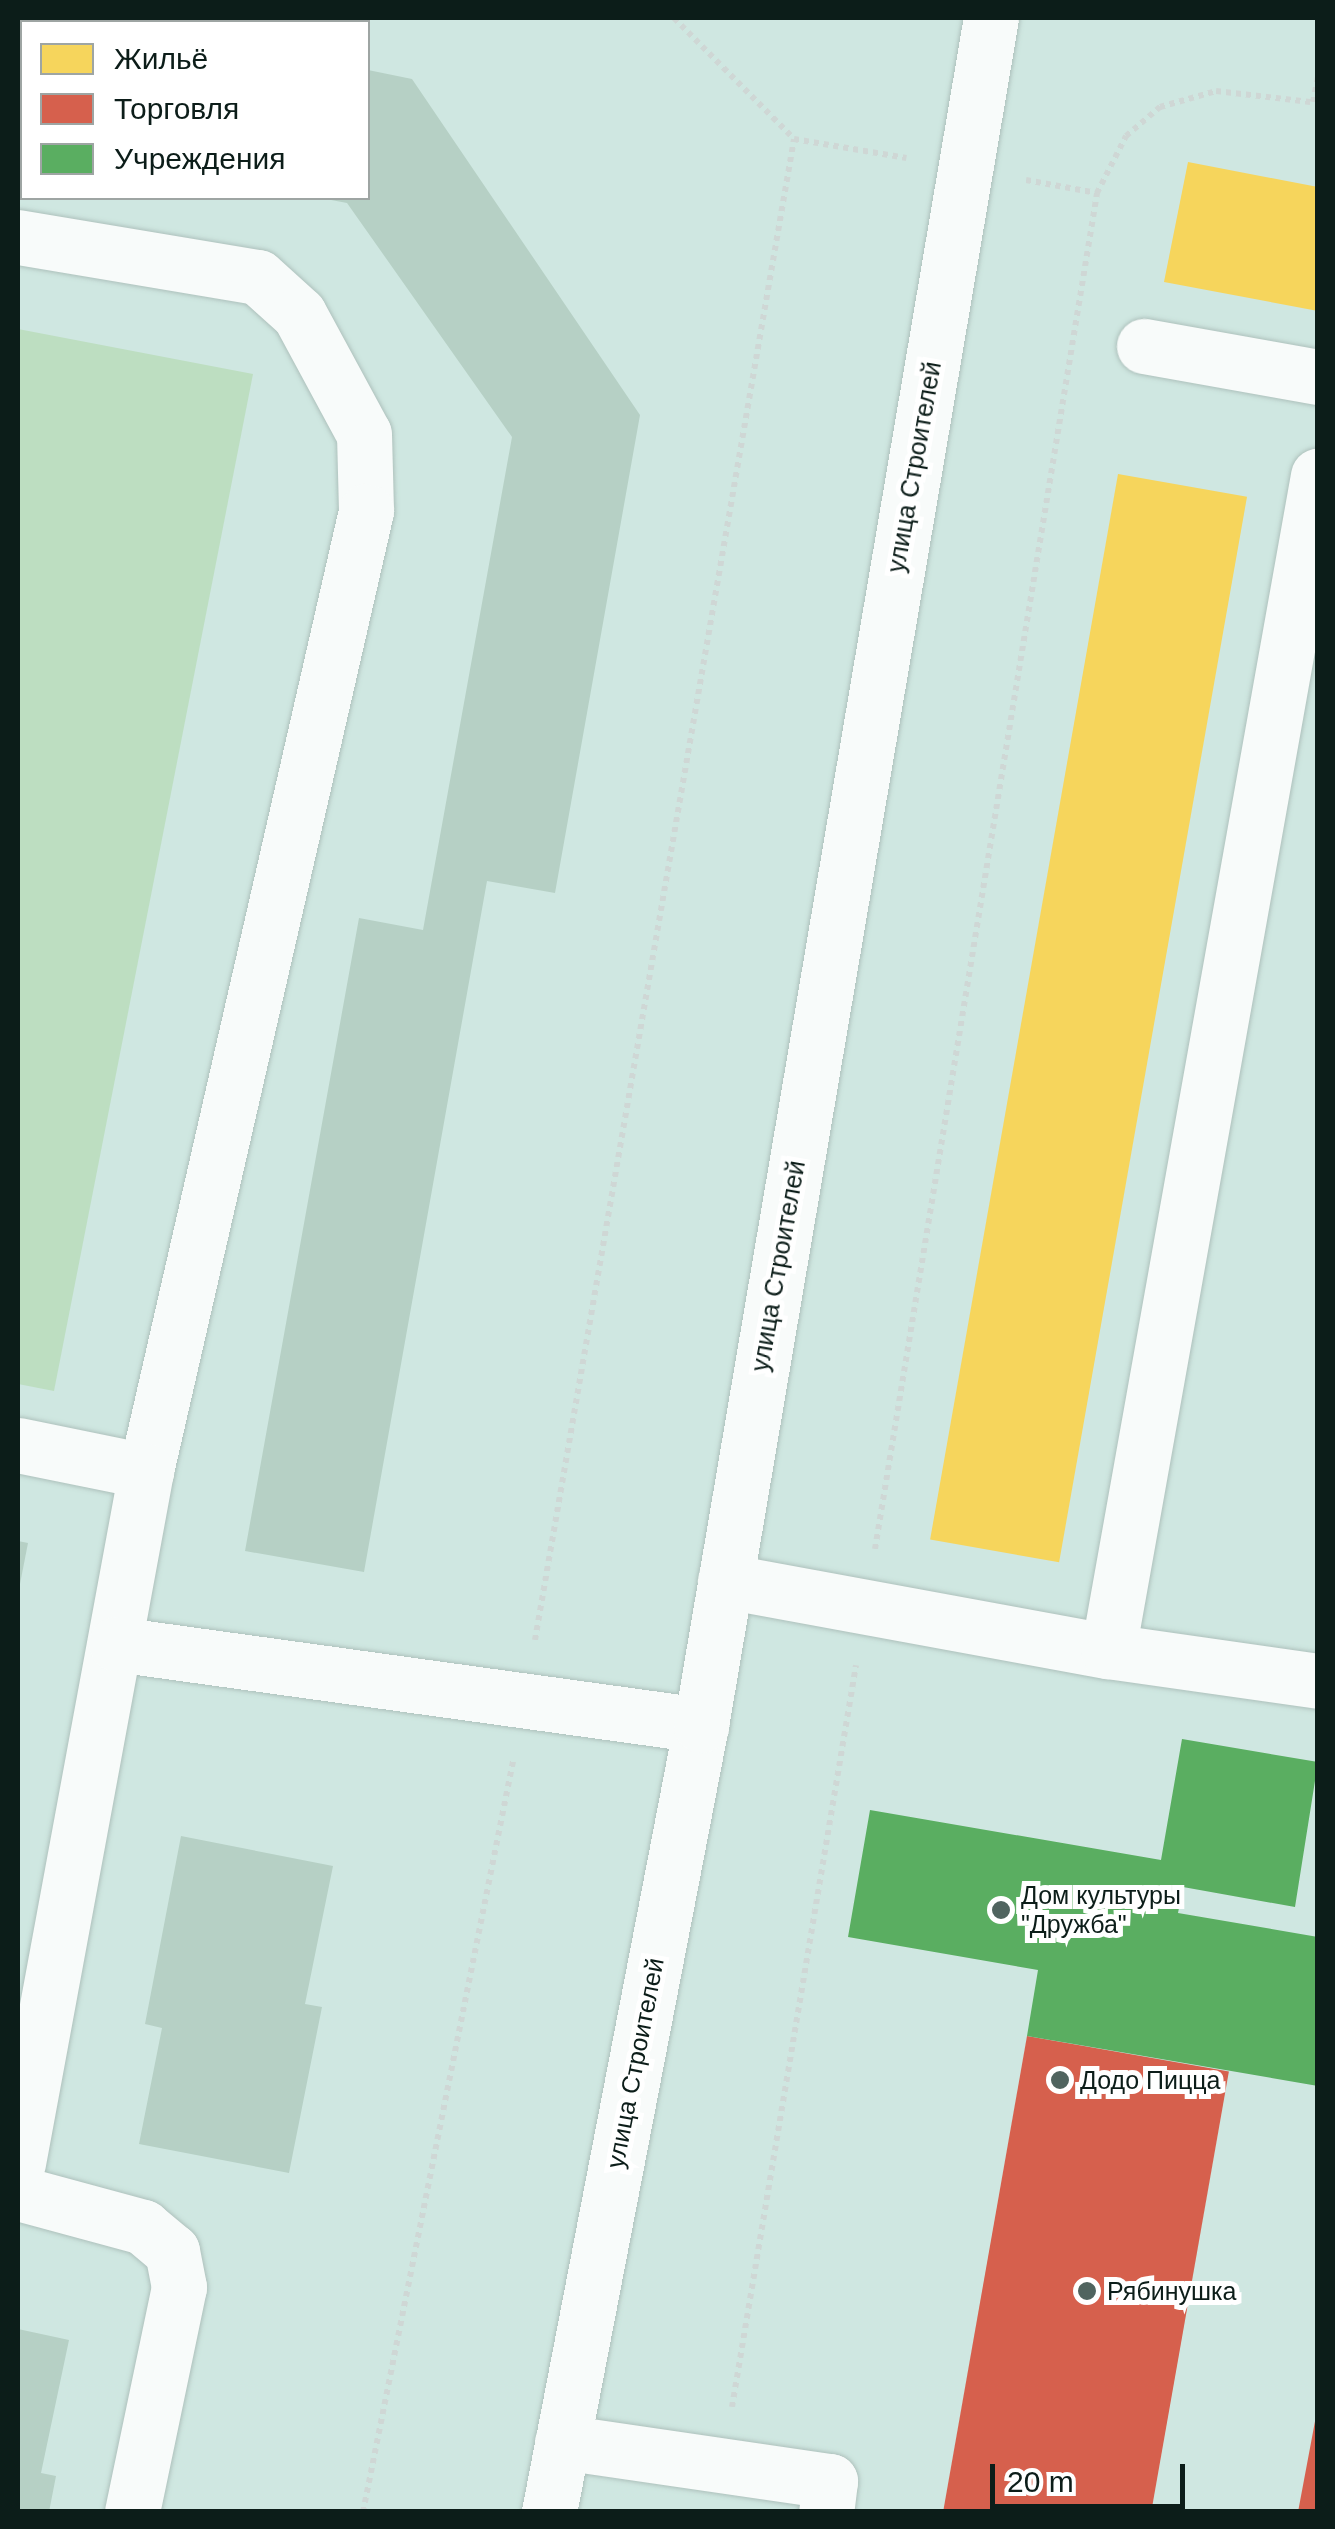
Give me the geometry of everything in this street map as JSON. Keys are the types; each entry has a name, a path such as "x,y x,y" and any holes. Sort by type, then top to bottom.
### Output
{"street":[{"name":"улица Строителей","path":"549,2512 701,1725 991,18"},
{"path":"18,238 258,277 299,314 364,434 366,511 146,1471 18,2162"},
{"path":"1144,346 1318,377"},
{"path":"1108,1652 1318,476"},
{"path":"18,1445 146,1471"},
{"path":"725,1581 1108,1652 1318,1681"},
{"path":"116,1644 701,1725"},
{"path":"18,2194 143,2227 172,2251 178,2287 132,2512"},
{"path":"562,2442 830,2481 826,2512"}],"path":[{"path":"674,18 794,138 964,168"},
{"path":"722,2466 1096,193 1126,136 1160,107 1216,90 1315,103 1318,76"},
{"path":"363,2512 525,1699 794,138"}],"green space":[{"path":"18,329 253,374 54,1391 18,1384"}],"building: Жильё":[{"path":"1188,162 1318,187 1318,311 1164,282"},
{"path":"1118,474 1247,497 1059,1562 930,1540"}],"building: Торговля":[{"name":"Рябинушка","path":"1027,2036 1229,2072 1151,2512 943,2512"},
{"path":"1316,2416 1318,2512 1298,2512"}],"building: Учреждения":[{"path":"1182,1739 1318,1762 1295,1907 1183,1887 1178,1913 1318,1937 1318,2086 1027,2036 1038,1970 848,1937 870,1810 1161,1860"}],"building: Прочее":[{"path":"18,18 75,20 20,20 18,141"},
{"path":"370,70 412,79 640,415 555,893 487,881 364,1572 245,1551 359,918 423,930 512,437 347,203 331,200 370,200"},
{"path":"18,1541 28,1543 19,1589 18,1589"},
{"path":"181,1836 333,1866 305,2004 322,2007 289,2173 139,2144 162,2028 145,2024"},
{"path":"18,2329 69,2340 41,2473 56,2476 49,2512 18,2512"}],"place":[{"name":"Дом культуры \"Дружба\"","path":"1001,1910"},
{"name":"Додо Пицца","path":"1060,2080"},
{"name":"Рябинушка","path":"1087,2291"}]}
